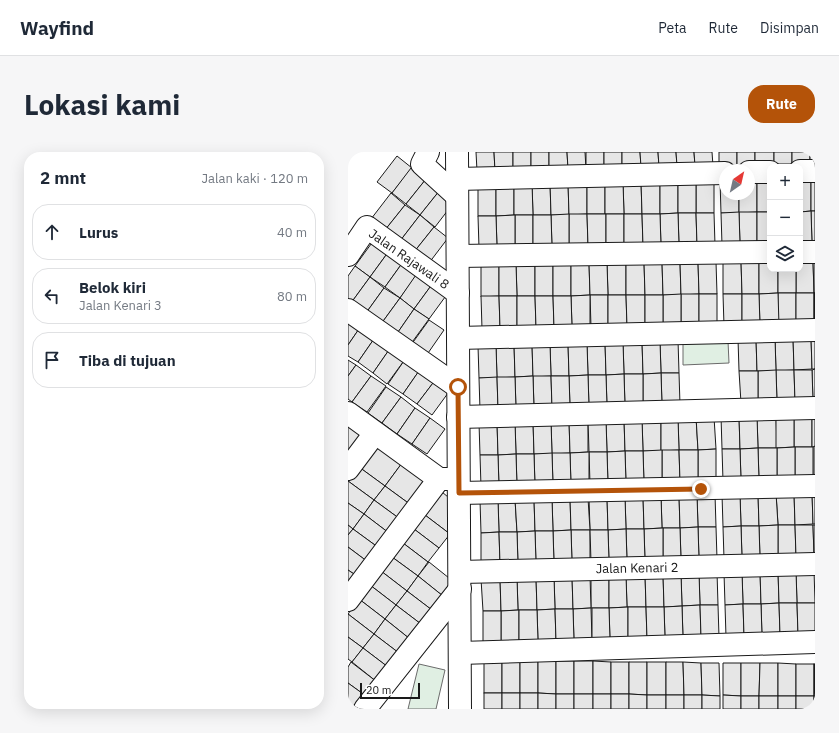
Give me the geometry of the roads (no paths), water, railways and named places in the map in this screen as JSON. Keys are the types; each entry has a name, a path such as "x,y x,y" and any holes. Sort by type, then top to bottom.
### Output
{"street":[{"path":"428,152 422,164 458,188 719,173"},
{"path":"457,152 458,417 452,484 460,580 460,709"},
{"path":"803,171 815,171"},
{"path":"755,172 767,172"},
{"name":"Jalan Rajawali 8","path":"348,255 367,228 458,293"},
{"path":"458,256 767,252"},
{"path":"803,252 815,252"},
{"path":"348,310 458,387"},
{"path":"458,338 815,330"},
{"path":"458,417 815,408"},
{"path":"348,413 452,484 815,486"},
{"path":"348,469 376,433"},
{"path":"348,600 452,484"},
{"name":"Jalan Kenari 2","path":"460,580 815,564"},
{"path":"365,709 460,580"},
{"path":"460,653 815,642"}]}
